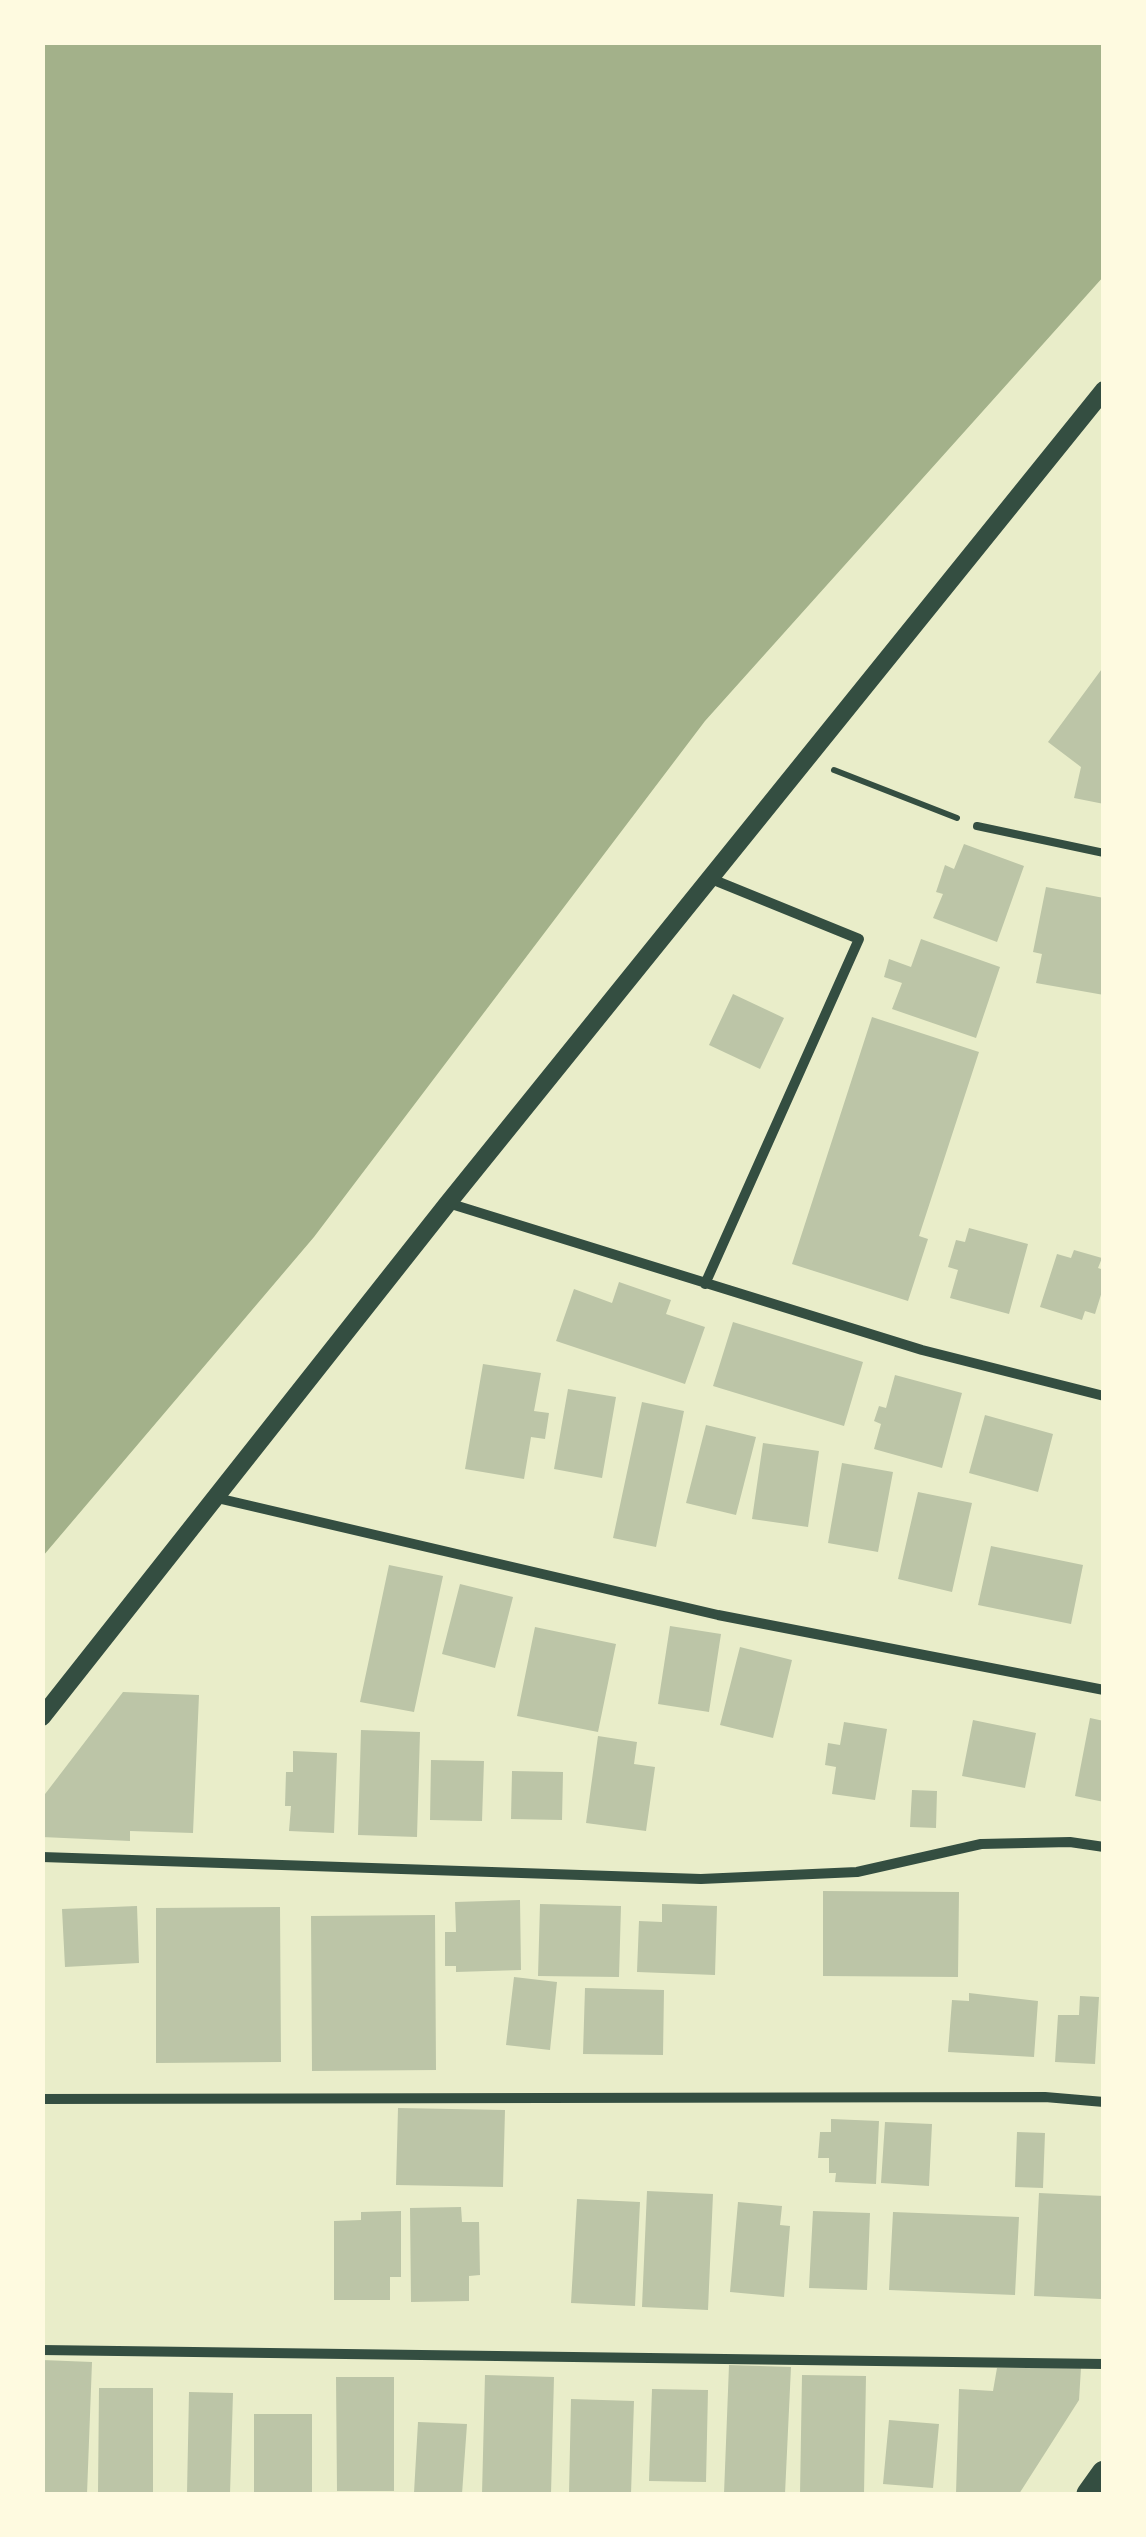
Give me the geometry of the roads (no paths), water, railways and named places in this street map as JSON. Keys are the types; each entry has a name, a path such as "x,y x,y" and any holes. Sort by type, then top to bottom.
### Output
{"main road":[{"path":"1089,2494 1104,2473"}],"street":[{"path":"42,1718 448,1203 1104,390"},
{"path":"706,1284 859,940 710,878"},
{"path":"448,1203 922,1350 1104,1396"},
{"path":"218,1498 718,1615 1104,1690"},
{"path":"42,1856 701,1878 857,1872 981,1844 1070,1842 1104,1848"},
{"path":"42,2099 1046,2097 1104,2102"},
{"path":"42,2350 1104,2364"}],"lane":[{"path":"977,826 1104,853"}]}
